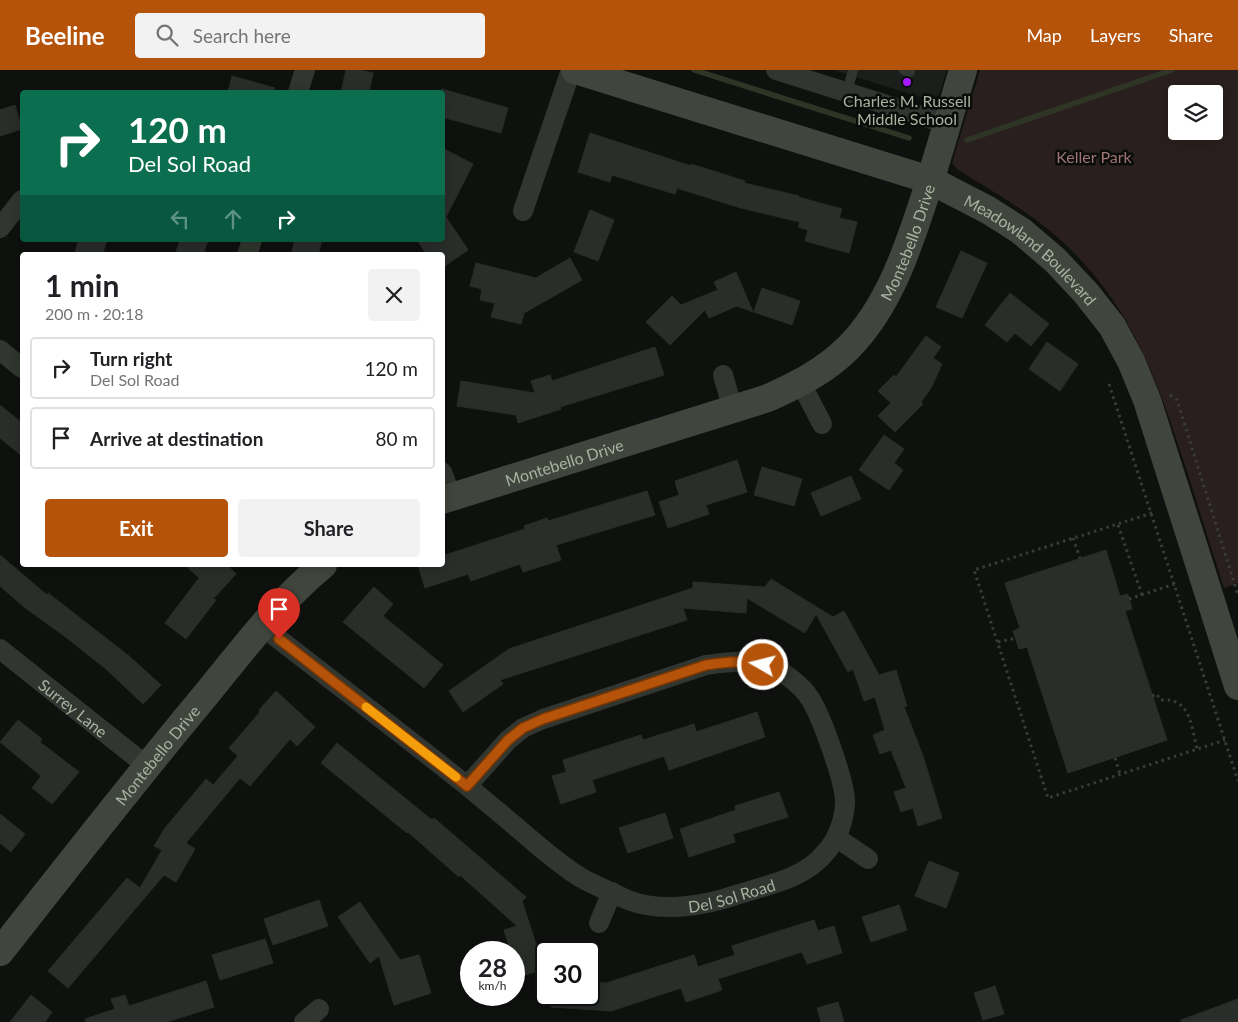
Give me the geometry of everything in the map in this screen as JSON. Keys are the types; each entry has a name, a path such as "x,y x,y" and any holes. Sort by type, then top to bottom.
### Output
{"street":[{"path":"299,90 305,70"},
{"path":"523,211 571,70"},
{"name":"Meadowland Boulevard","path":"575,70 930,180 988,210 1021,231 1055,260 1086,293 1112,326 1131,361 1147,400 1238,686"},
{"path":"776,70 947,124"},
{"name":"Montebello Drive","path":"445,489 733,410 768,398 801,383 827,366 848,348 869,324 886,295 909,246 963,70"},
{"path":"0,228 20,203"},
{"path":"0,350 20,366"},
{"path":"723,375 733,410"},
{"path":"801,383 822,424"},
{"name":"Montebello Drive","path":"0,952 147,766 262,626 303,582 321,567"},
{"name":"Del Sol Road","path":"262,626 467,786 563,865 585,880 631,901 655,906 681,906 718,901 792,877 808,868 825,854 836,838 842,820 845,800 839,772 819,716 808,695 792,680 774,668 753,662 732,661 706,665 543,719 523,728 508,740 467,786"},
{"name":"Surrey Lane","path":"0,649 147,766"},
{"path":"836,838 868,859"},
{"path":"599,923 612,892"},
{"path":"304,1022 319,1009"}],"lane":[{"path":"847,92 853,70"}],"path":[{"path":"1110,384 1238,781"},
{"path":"1152,513 974,570 1048,798 1226,740"},
{"path":"1118,525 1142,595"},
{"path":"1073,538 1080,558"},
{"path":"1129,599 1175,584"},
{"path":"998,642 1016,638"},
{"path":"1152,696 1157,694 1160,700 1170,699 1185,707 1198,749"},
{"path":"1115,758 1120,774"}],"shaded area":[{"name":"Charles M. Russell Middle School","path":"833,70 947,70 940,93 935,98 927,99"}],"green space":[{"name":"Keller Park","path":"980,70 1238,70 1238,583 1224,588 1185,465 1154,377 1142,350 1112,298 1071,250 1045,227 1016,206 957,169 952,163"}],"building":[{"path":"346,70 360,70 373,73 369,90 341,90"},
{"path":"232,76 275,88 274,90 228,90"},
{"path":"442,89 508,108 501,133 445,118 445,90"},
{"path":"15,105 20,130 0,136 0,110"},
{"path":"590,133 691,166 691,164 745,181 744,183 799,196 842,209 839,218 857,222 849,253 805,241 808,230 798,227 800,222 741,208 677,188 675,194 612,175 610,182 578,172"},
{"path":"445,150 473,164 446,217 468,250 445,266 445,252 425,252 418,242 445,242"},
{"path":"590,210 614,220 598,261 574,252"},
{"path":"78,242 106,242 103,252 75,252"},
{"path":"179,242 207,242 204,252 176,252"},
{"path":"294,242 321,242 319,252 292,252"},
{"path":"961,251 987,263 962,318 936,307"},
{"path":"570,258 582,280 524,313 521,324 491,317 495,303 480,300 482,289 470,286 476,263 536,278"},
{"path":"736,272 753,312 737,306 709,318 705,310 670,345 646,322 672,296 681,305 718,290 714,282"},
{"path":"762,288 800,301 792,325 754,312"},
{"path":"1010,293 1049,324 1031,346 1015,333 1007,342 985,325"},
{"path":"926,336 941,347 933,358 942,364 931,388 921,402 923,404 895,432 878,416 891,403 878,391 894,375 896,377"},
{"path":"1047,342 1078,364 1060,391 1029,369"},
{"path":"655,347 664,375 560,407 561,409 518,423 516,415 457,406 461,381 535,393 531,381 550,375 552,381"},
{"path":"0,405 20,421 20,454 0,438"},
{"path":"884,435 904,449 894,463 903,470 889,490 859,470"},
{"path":"737,460 747,492 706,505 709,514 668,528 659,502 679,495 675,481"},
{"path":"762,467 802,479 794,506 754,495"},
{"path":"851,476 861,499 821,516 811,493"},
{"path":"647,491 655,515 556,545 561,560 523,572 520,564 471,581 468,574 425,588 419,567 445,567 445,555 525,529 524,526 547,518 548,521"},
{"path":"1106,550 1120,596 1128,594 1132,609 1125,611 1167,740 1068,773 1027,647 1019,649 1013,631 1020,628 1005,583"},
{"path":"0,555 47,595 48,593 129,656 161,685 143,704 106,669 24,607 0,586"},
{"path":"187,567 229,567 236,574 213,599 216,600 186,639 165,623 199,578"},
{"path":"771,579 833,617 844,611 879,675 896,670 907,706 904,707 923,756 942,818 918,826 913,808 901,812 894,792 906,788 891,750 880,754 873,735 885,730 875,697 864,701 853,669 848,672 816,614 805,633 747,598 746,613 683,608 687,620 500,680 503,684 463,712 449,691 509,649 693,588 693,582 765,587"},
{"path":"374,587 393,604 383,616 443,665 424,688 343,622"},
{"path":"276,691 315,727 297,746 290,739 250,786 240,778 186,843 195,849 176,882 164,875 68,988 48,971 127,878 140,888 162,850 154,846 165,828 206,779 213,785 238,756 229,748"},
{"path":"757,712 765,737 669,770 664,756 592,780 596,792 561,804 552,776 566,772 563,760 641,735 643,740 694,724 696,732"},
{"path":"18,720 42,739 40,742 79,772 52,804 32,788 41,776 0,742"},
{"path":"337,743 432,820 434,818 526,897 522,901 535,941 535,972 525,975 525,941 508,941 504,930 517,926 460,875 459,877 408,832 321,763"},
{"path":"779,792 788,817 733,834 735,842 689,857 680,829 736,810 735,806"},
{"path":"665,813 673,838 628,853 619,828"},
{"path":"0,814 25,834 11,852 0,843"},
{"path":"929,861 959,873 946,908 915,896"},
{"path":"319,900 328,926 273,945 264,919"},
{"path":"360,902 400,960 419,955 431,993 394,1005 379,956 370,963 338,917"},
{"path":"899,905 907,930 871,942 862,917"},
{"path":"814,920 818,931 834,926 842,953 807,964 802,952 718,979 722,990 686,1002 681,988 611,1011 551,1007 600,1006 600,983 606,983 694,955 698,967 735,955 732,946"},
{"path":"265,939 273,963 220,980 212,955"},
{"path":"206,981 214,1007 167,1022 86,1022 85,1019 115,1009 111,999 125,995 129,1006"},
{"path":"995,986 1004,1014 983,1020 974,993"},
{"path":"31,995 52,1012 45,1022 10,1022"},
{"path":"1238,999 1238,1022 1181,1022 1181,1020"},
{"path":"838,1002 844,1022 821,1022 817,1008"}],"waterway":[{"path":"694,70 909,138"},
{"path":"967,140 1172,70"}],"slow traffic":[{"path":"366,707 456,777"}],"place":[{"name":"Charles M. Russell Middle School","path":"907,82"}],"route":[{"path":"279,639 467,786 508,740 523,728 543,719 706,665 732,661 753,662 763,665"}]}
